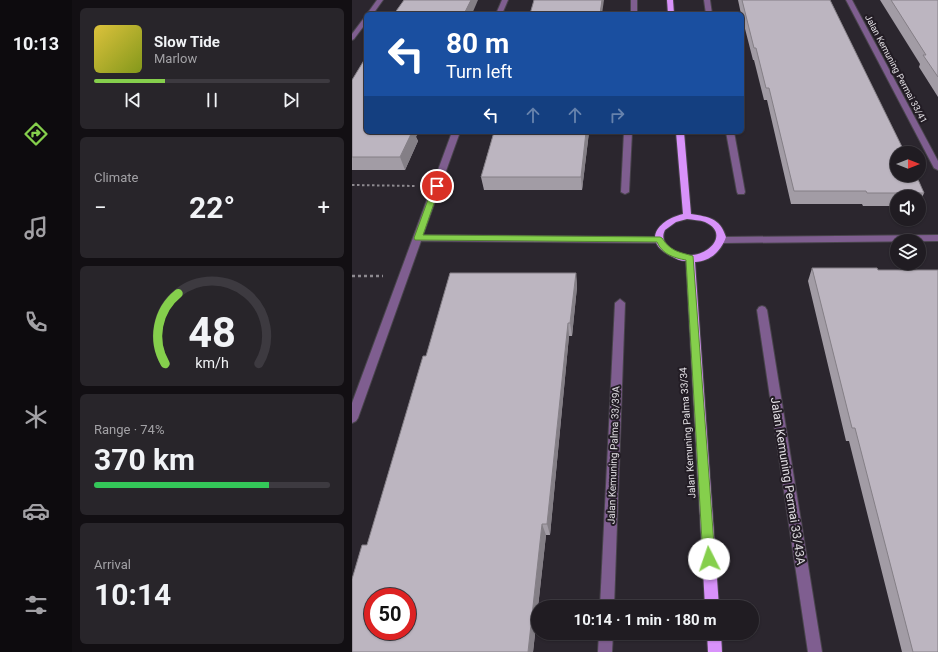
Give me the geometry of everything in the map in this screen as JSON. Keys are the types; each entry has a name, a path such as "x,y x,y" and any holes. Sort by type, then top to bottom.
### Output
{"main road":[{"path":"670,0 671,12"},
{"path":"680,134 687,216"},
{"path":"687,216 696,217 712,223 722,233 720,246 712,253 700,258 690,258 679,256 663,247 659,233 663,226 673,219 687,216"},
{"name":"Jalan Kemuning Palma 33/34","path":"690,258 712,600"},
{"path":"714,640 715,652"}],"street":[{"path":"371,12 380,0"},
{"path":"500,12 504,0"},
{"path":"634,0 634,12"},
{"path":"707,0 709,12"},
{"name":"Jalan Kemuning Permai 33/41","path":"849,0 938,168"},
{"path":"352,38 364,22"},
{"path":"352,418 455,134"},
{"path":"625,192 628,134"},
{"path":"730,134 741,192"},
{"path":"418,238 660,240"},
{"path":"722,240 938,238"},
{"name":"Jalan Kemuning Palma 33/39A","path":"607,600 620,303"},
{"name":"Jalan Kemuning Permai 33/43A","path":"762,310 815,652"},
{"path":"605,652 606,640"}],"path":[{"path":"352,185 437,186"},
{"path":"352,276 404,276"}],"building":[{"path":"404,0 471,0 465,12 395,12"},
{"path":"534,0 602,0 600,12 531,12"},
{"path":"742,0 830,0 902,146 890,146 890,182 919,182 923,190 890,190 890,193 867,193 866,191 794,191 769,88 766,88 756,48 754,48"},
{"path":"891,0 938,0 938,77 923,55 926,55"},
{"path":"364,60 364,134 411,134 400,157 352,157 352,80"},
{"path":"493,134 586,134 581,177 481,177"},
{"path":"812,268 938,270 938,652 913,652 855,428 852,428"},
{"path":"450,273 576,273 570,323 568,323 547,524 542,524 534,600 531,600 531,625 528,652 352,652 352,579 362,545 367,545 423,356 426,356"}],"route":[{"path":"437,186 418,238 660,240 663,247 670,252 679,256 690,258 709,559"}]}
